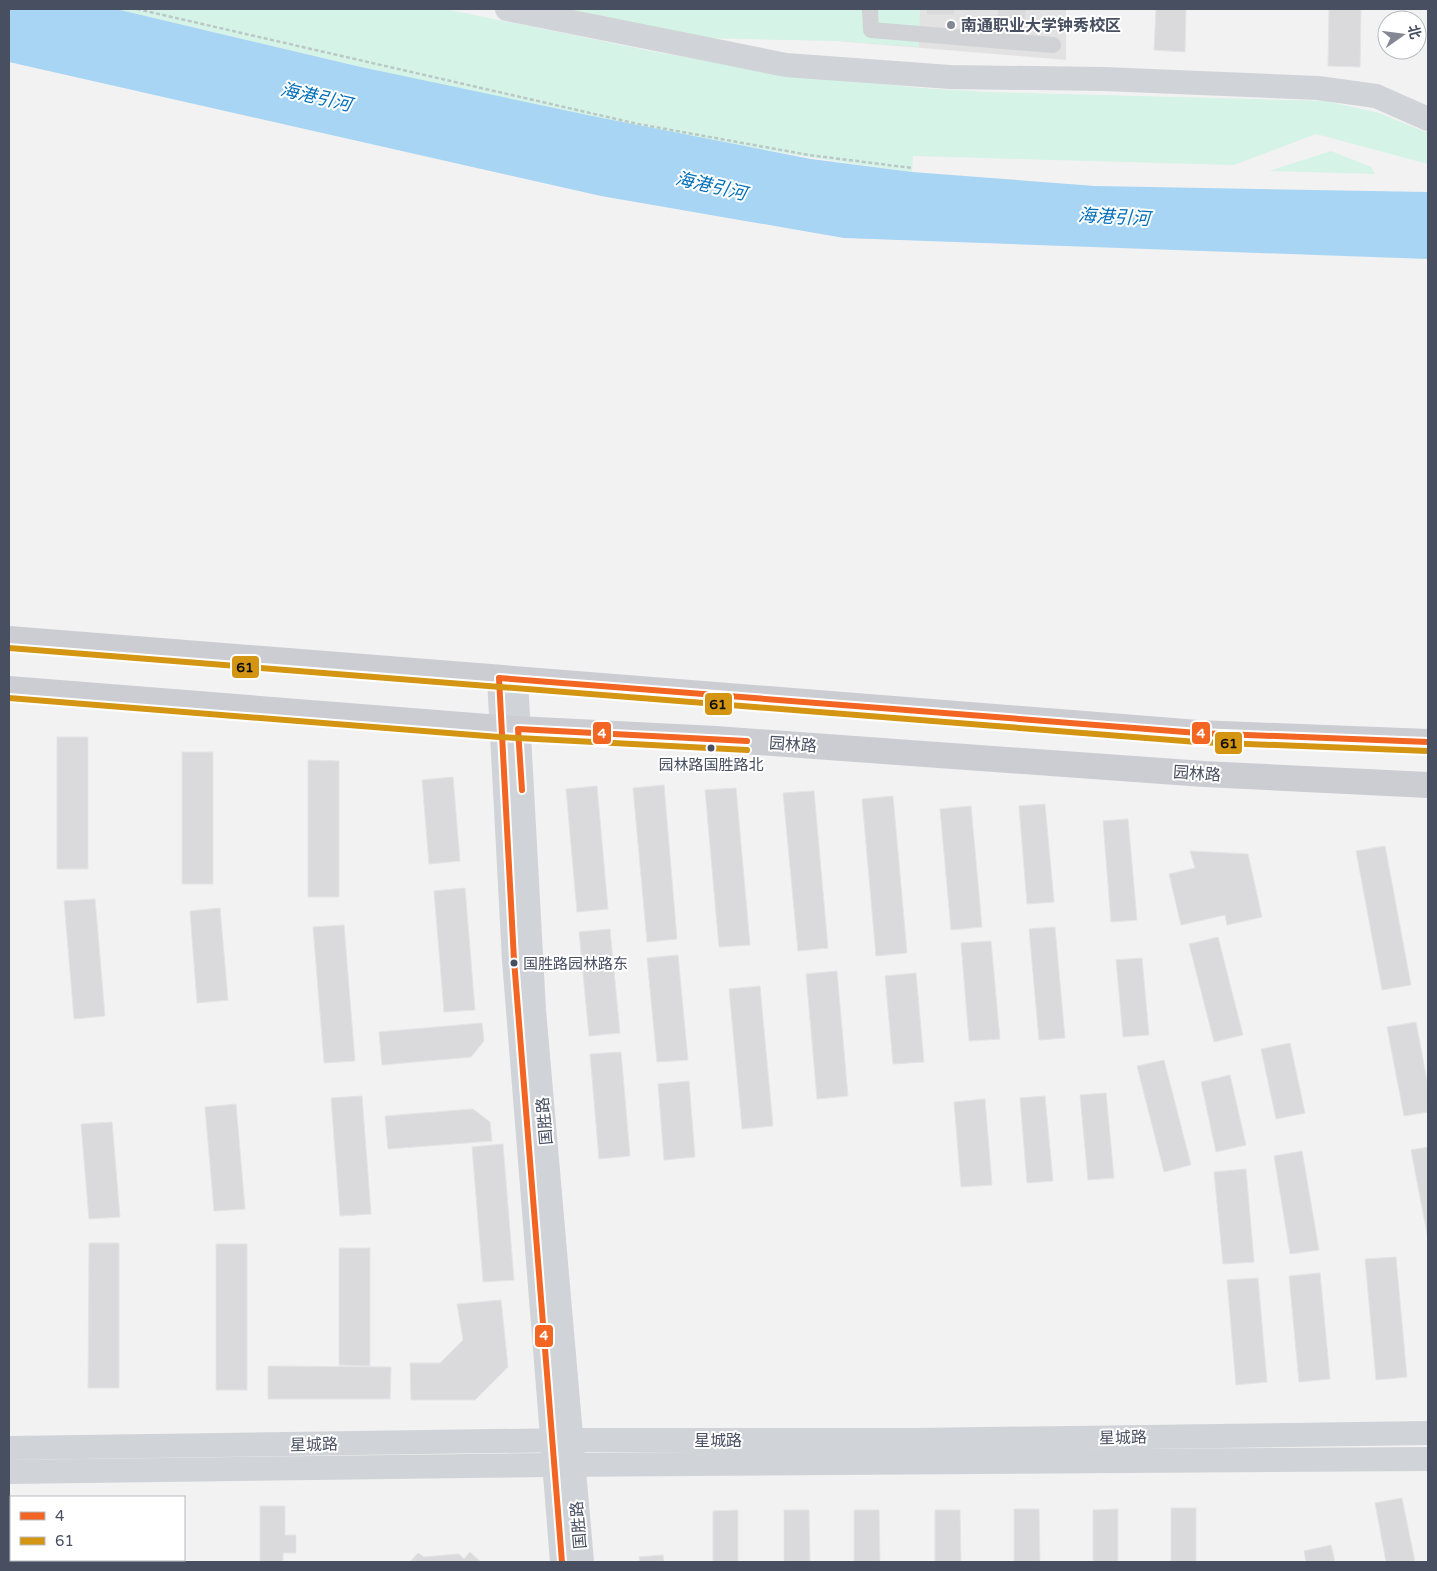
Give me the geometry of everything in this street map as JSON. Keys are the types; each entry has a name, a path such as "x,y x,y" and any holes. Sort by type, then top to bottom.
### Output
{"main road":[{"path":"9,639 1198,733 1428,742"},
{"name":"园林路","path":"9,689 509,729 716,739 1204,774 1428,785"}],"street":[{"path":"507,9 786,65 950,77 1123,80 1318,88 1376,96 1428,119"},
{"path":"870,9 872,30 1053,45"},
{"name":"国胜路","path":"507,679 509,729 534,1010 563,1465 562,1562"},
{"name":"星城路","path":"9,1448 561,1440 918,1440 1428,1434"},
{"name":"星城路","path":"9,1472 563,1465 1428,1459"},
{"name":"国胜路","path":"563,1465 582,1562"}],"path":[{"path":"137,9 638,124 809,155 912,168"}],"shaded area":[{"name":"南通职业大学钟秀校区","path":"836,9 1066,9 1066,60 838,41"}],"green space":[{"path":"116,9 445,9 651,51 774,73 921,88 988,92 1326,101 1379,113 1428,133 1428,164 1316,134 1234,165 913,156 912,172 712,140 512,101"},
{"path":"554,9 920,9 919,47 838,41 697,38"},
{"path":"1331,151 1371,167 1375,174 1269,171"}],"water":[{"name":"海港引河","path":"9,9 116,9 361,67 597,117 811,159 912,172 1095,186 1428,192 1428,259 844,238 601,196 9,62"}],"building":[{"path":"926,9 955,9 955,15 926,15"},
{"path":"997,9 1026,9 1026,23 997,24"},
{"path":"1156,9 1186,9 1185,52 1154,50"},
{"path":"1329,9 1361,9 1360,67 1328,66"},
{"path":"57,737 88,737 88,869 57,869"},
{"path":"182,752 213,752 213,884 182,884"},
{"path":"308,760 339,761 339,897 308,897"},
{"path":"453,777 460,861 429,864 422,780"},
{"path":"664,785 677,939 647,942 633,788"},
{"path":"597,786 608,909 577,912 566,789"},
{"path":"736,788 750,945 719,947 705,790"},
{"path":"814,791 828,948 798,951 783,793"},
{"path":"893,796 907,953 876,956 862,799"},
{"path":"1045,804 1054,902 1027,904 1019,806"},
{"path":"971,806 982,927 951,930 940,809"},
{"path":"1128,819 1137,920 1111,922 1103,821"},
{"path":"1385,846 1411,985 1382,990 1356,851"},
{"path":"1190,851 1248,854 1262,917 1227,925 1225,915 1181,925 1169,874 1195,868"},
{"path":"465,888 475,1010 444,1012 434,891"},
{"path":"95,899 105,1016 74,1019 64,901"},
{"path":"220,908 228,1000 197,1003 190,911"},
{"path":"344,925 355,1061 324,1063 313,927"},
{"path":"1055,927 1065,1038 1039,1040 1029,929"},
{"path":"610,929 620,1033 589,1036 579,932"},
{"path":"1218,937 1243,1035 1214,1042 1189,944"},
{"path":"991,941 1000,1039 969,1041 961,943"},
{"path":"678,955 688,1060 657,1062 647,958"},
{"path":"1142,958 1149,1035 1123,1037 1116,960"},
{"path":"837,971 848,1096 817,1099 806,974"},
{"path":"916,973 924,1062 893,1064 885,976"},
{"path":"760,986 773,1126 742,1129 729,989"},
{"path":"1416,1022 1428,1086 1428,1112 1404,1116 1387,1027"},
{"path":"482,1023 484,1041 471,1057 382,1065 379,1032"},
{"path":"1290,1043 1305,1113 1276,1119 1261,1049"},
{"path":"621,1052 630,1156 599,1159 590,1054"},
{"path":"1164,1060 1191,1165 1164,1172 1137,1066"},
{"path":"1230,1075 1246,1145 1216,1152 1201,1082"},
{"path":"689,1081 695,1157 664,1160 658,1084"},
{"path":"1106,1093 1114,1178 1088,1180 1080,1095"},
{"path":"362,1096 371,1214 340,1216 331,1098"},
{"path":"1045,1096 1053,1181 1027,1183 1020,1098"},
{"path":"985,1099 992,1185 961,1187 954,1102"},
{"path":"236,1104 245,1209 214,1211 205,1107"},
{"path":"473,1109 490,1122 492,1141 388,1149 385,1116"},
{"path":"112,1122 120,1217 89,1219 81,1124"},
{"path":"503,1144 514,1280 483,1282 472,1147"},
{"path":"1428,1147 1428,1239 1411,1150"},
{"path":"1302,1151 1319,1250 1290,1254 1274,1156"},
{"path":"1246,1169 1254,1262 1223,1264 1214,1172"},
{"path":"89,1243 119,1243 119,1388 88,1388"},
{"path":"216,1244 247,1244 247,1390 216,1390"},
{"path":"339,1248 370,1248 370,1366 339,1365"},
{"path":"1396,1257 1407,1377 1376,1380 1365,1259"},
{"path":"1320,1273 1330,1379 1299,1382 1289,1276"},
{"path":"1258,1278 1267,1382 1236,1385 1227,1280"},
{"path":"501,1300 508,1367 475,1400 411,1400 410,1363 440,1363 463,1340 457,1304"},
{"path":"268,1366 391,1367 390,1399 268,1399"},
{"path":"1402,1498 1415,1562 1386,1562 1375,1503"},
{"path":"260,1506 285,1506 285,1535 296,1535 296,1553 283,1553 283,1562 260,1562"},
{"path":"1171,1508 1196,1508 1196,1562 1171,1562"},
{"path":"1014,1509 1039,1509 1040,1562 1014,1562"},
{"path":"1118,1509 1118,1562 1093,1562 1093,1510"},
{"path":"738,1510 738,1562 713,1562 713,1511"},
{"path":"784,1510 809,1510 810,1562 784,1562"},
{"path":"854,1510 879,1510 880,1562 854,1562"},
{"path":"935,1510 960,1510 961,1562 935,1562"},
{"path":"9,1521 10,1521 10,1542"},
{"path":"1331,1545 1335,1562 1306,1562 1304,1551"},
{"path":"470,1552 481,1562 410,1562 418,1553 424,1557 459,1554 464,1559"},
{"path":"663,1555 664,1562 640,1562 639,1557"},
{"path":"113,1561 138,1561 138,1562"}],"transit line":[{"name":"61","path":"9,648 1197,742 1428,751"},
{"name":"4","path":"562,1562 514,960 499,678 1198,733 1428,742"},
{"name":"61","path":"9,698 499,737 747,750"},
{"name":"4","path":"522,790 518,729 747,741"}],"place":[{"name":"南通职业大学钟秀校区","path":"951,25"},
{"name":"园林路国胜路北","path":"711,748"},
{"name":"国胜路园林路东","path":"514,963"}]}
